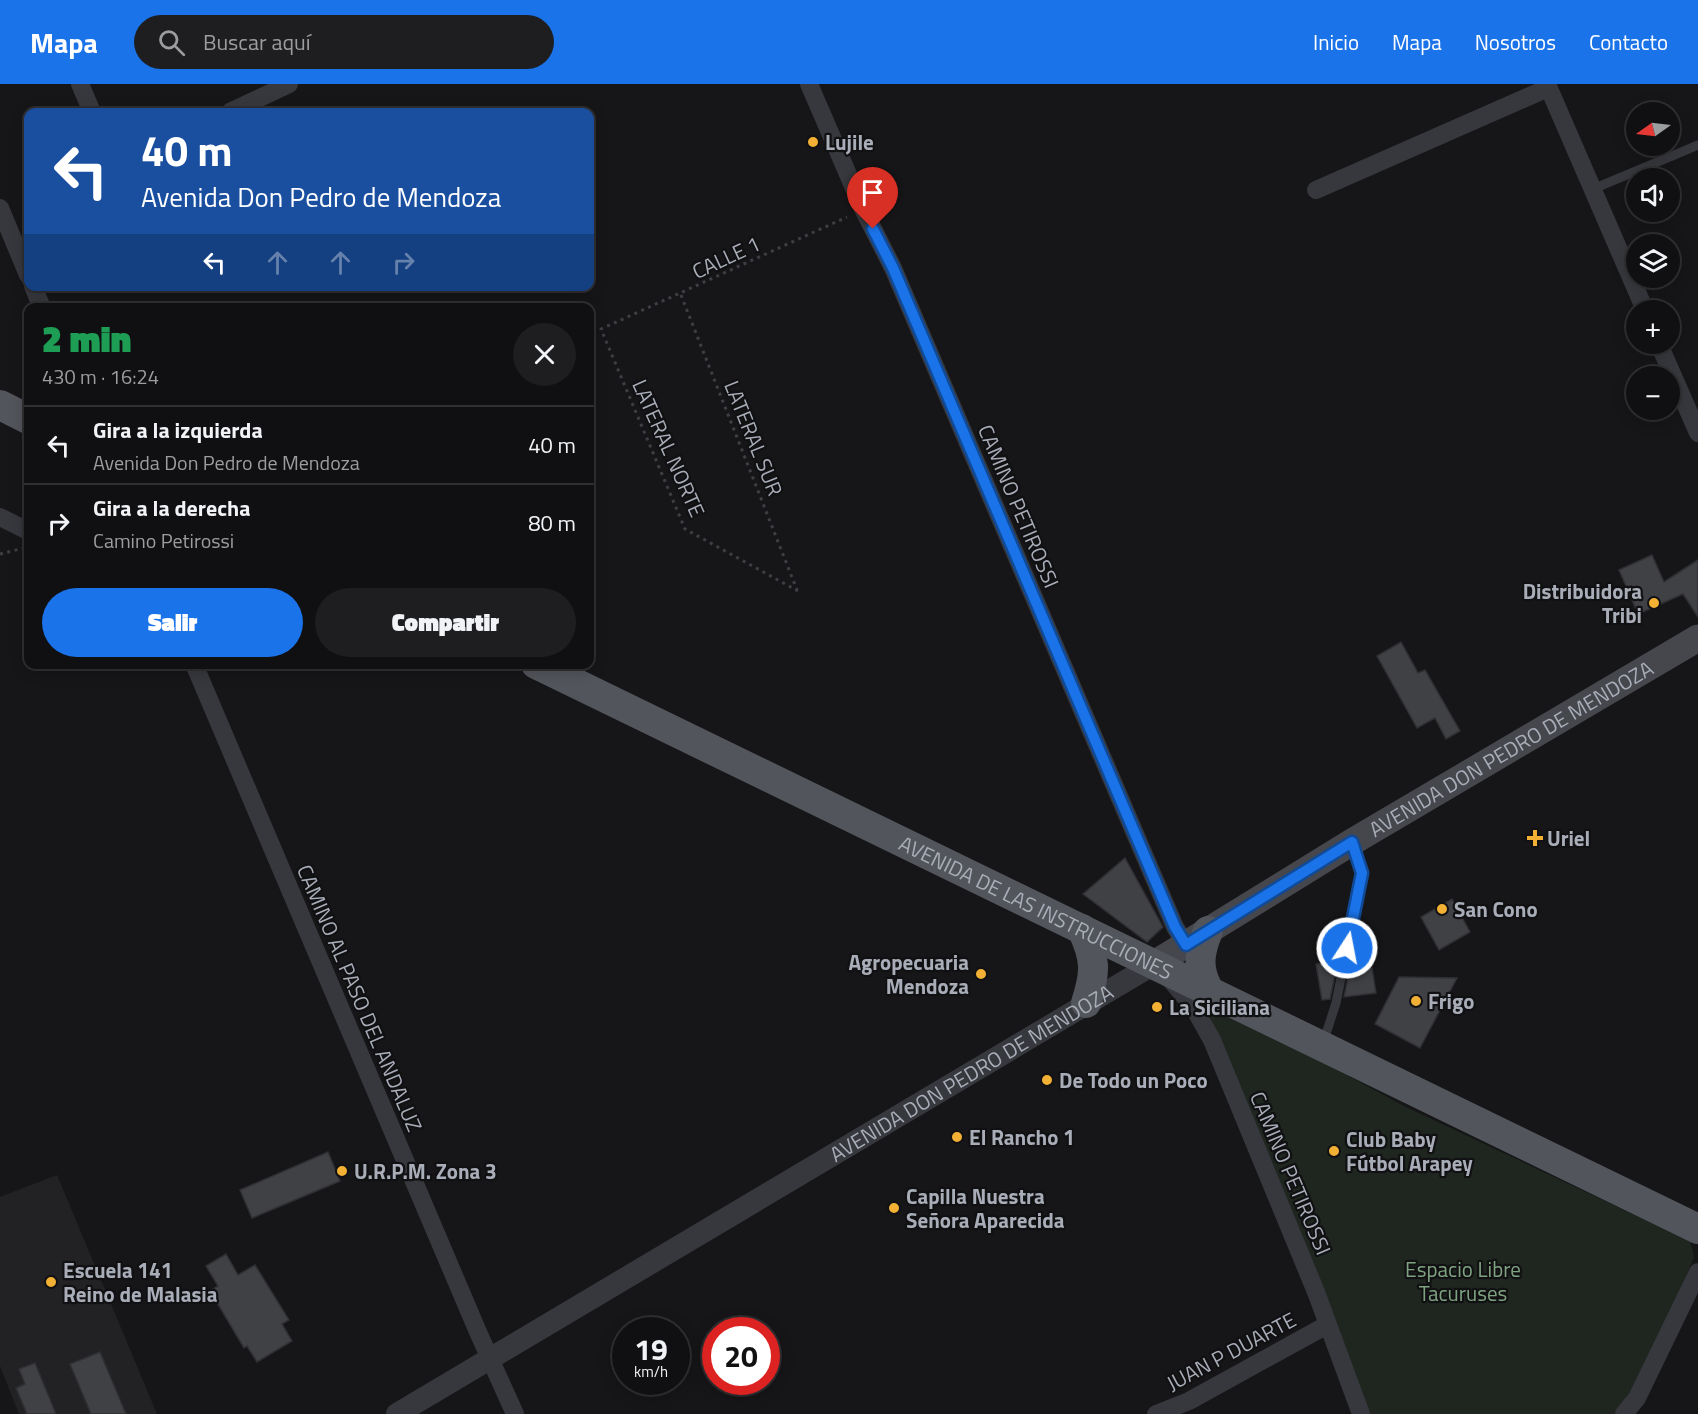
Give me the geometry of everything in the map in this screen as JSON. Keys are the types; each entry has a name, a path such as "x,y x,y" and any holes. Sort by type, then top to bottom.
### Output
{"main road":[{"path":"0,405 24,417"},
{"name":"AVENIDA DON PEDRO DE MENDOZA","path":"1154,963 1352,842 1698,638"},
{"name":"AVENIDA DE LAS INSTRUCCIONES","path":"546,669 1698,1229"},
{"path":"1082,929 1092,950 1095,969 1086,1003"},
{"path":"1197,938 1200,950 1199,964 1208,989"}],"street":[{"path":"80,84 91,108"},
{"name":"CAMINO PETIROSSI","path":"809,84 863,209 893,268 1166,907 1197,938"},
{"path":"1316,190 1548,86 1641,300"},
{"path":"238,108 279,87"},
{"path":"0,208 24,251"},
{"path":"1663,354 1698,433"},
{"path":"0,517 24,529"},
{"name":"CAMINO AL PASO DEL ANDALUZ","path":"196,669 515,1414"},
{"name":"CAMINO PETIROSSI","path":"1154,963 1184,993 1212,1040 1317,1292 1361,1414"},
{"name":"AVENIDA DON PEDRO DE MENDOZA","path":"397,1414 1154,963"},
{"path":"1624,1414 1637,1398 1698,1272"},
{"name":"JUAN P DUARTE","path":"1156,1414 1189,1401 1327,1325"}],"lane":[{"path":"1593,189 1698,145"},
{"path":"1322,1045 1336,1003 1362,873 1352,842"}],"path":[{"name":"CALLE 1","path":"601,329 681,295 863,209"},
{"name":"LATERAL SUR","path":"681,295 798,591"},
{"name":"LATERAL NORTE","path":"601,329 685,529 798,591"},
{"path":"0,554 24,549"}],"shaded area":[{"name":"Escuela 141 Reino de Malasia","path":"57,1175 157,1414 19,1414 0,1366 0,1197"}],"green space":[{"name":"Espacio Libre Tacuruses","path":"1224,1009 1406,1107 1690,1241 1694,1257 1689,1269 1637,1385 1617,1414 1370,1414 1314,1264 1210,1018 1215,1010"}],"building":[{"path":"1652,555 1664,582 1698,560 1698,617 1683,594 1638,614 1619,570"},
{"path":"1401,642 1418,673 1425,670 1460,731 1446,739 1435,718 1417,728 1377,656"},
{"path":"1125,858 1163,927 1147,942 1083,894"},
{"path":"1452,899 1470,932 1439,950 1421,917"},
{"path":"1370,955 1376,993 1344,997 1352,958"},
{"path":"1338,960 1330,999 1322,1000 1316,964"},
{"name":"Frigo","path":"1399,977 1457,978 1420,1048 1375,1024"},
{"path":"328,1152 340,1181 252,1218 240,1190"},
{"path":"226,1254 238,1275 255,1265 289,1320 282,1324 292,1341 257,1362 247,1346 244,1348 210,1291 218,1286 206,1266"},
{"path":"100,1352 126,1414 91,1414 70,1364"},
{"path":"35,1363 56,1414 27,1414 16,1388 25,1384 19,1369"}],"place":[{"name":"Lujile","path":"813,142"},
{"name":"Distribuidora Tribi","path":"1654,603"},
{"name":"Uriel","path":"1535,838"},
{"name":"San Cono","path":"1442,909"},
{"name":"Agropecuaria Mendoza","path":"981,974"},
{"name":"Frigo","path":"1416,1001"},
{"name":"La Siciliana","path":"1157,1007"},
{"name":"De Todo un Poco","path":"1047,1080"},
{"name":"El Rancho 1","path":"957,1137"},
{"name":"Club Baby Fútbol Arapey","path":"1334,1151"},
{"name":"U.R.P.M. Zona 3","path":"342,1171"},
{"name":"Capilla Nuestra Señora Aparecida","path":"894,1208"},
{"name":"Escuela 141 Reino de Malasia","path":"51,1282"}],"route":[{"path":"873,229 893,268 1175,927 1186,945 1352,842 1359,856 1362,873 1347,948"}]}
